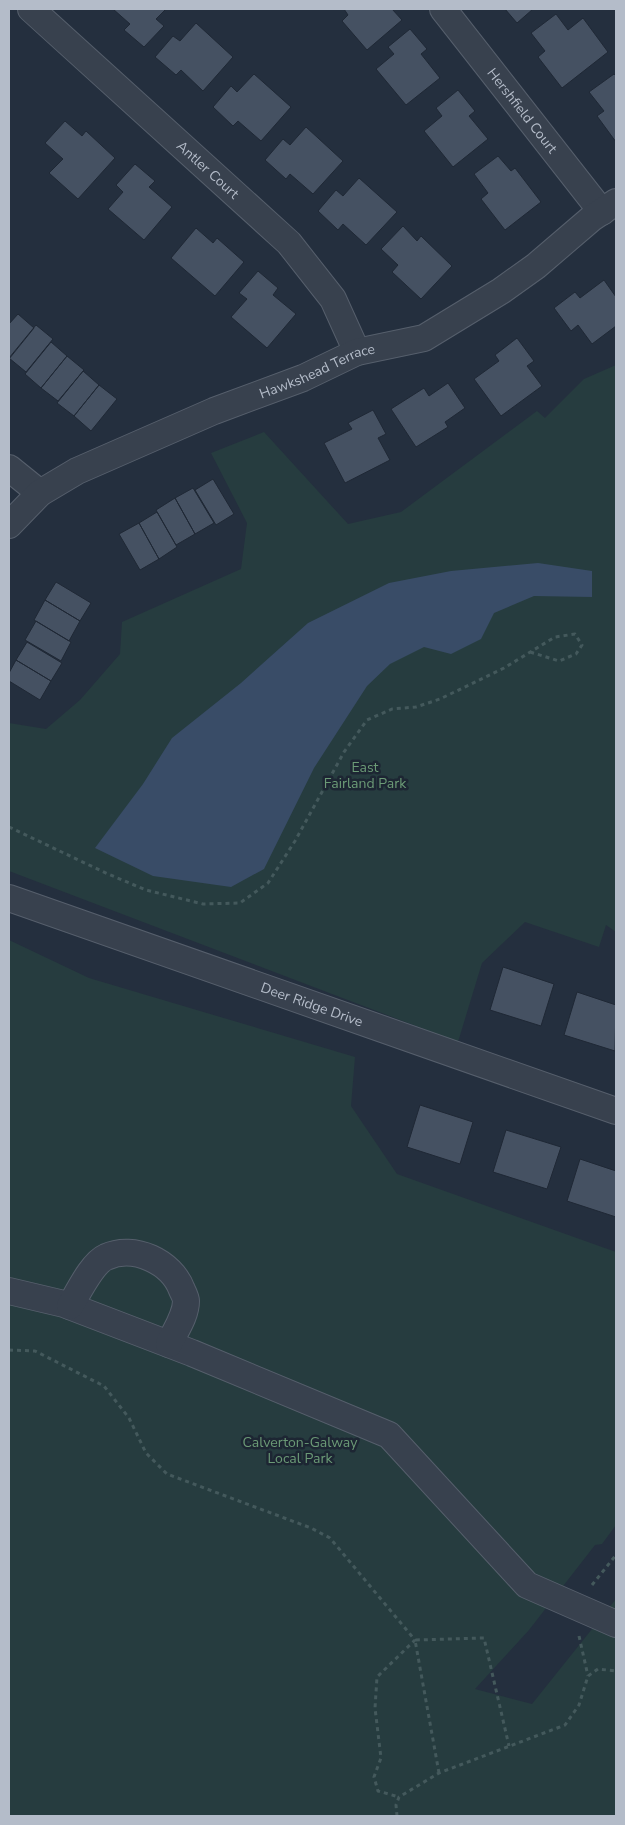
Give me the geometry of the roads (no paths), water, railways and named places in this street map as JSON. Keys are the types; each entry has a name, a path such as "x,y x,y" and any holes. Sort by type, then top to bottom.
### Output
{"street":[{"name":"Antler Court","path":"31,9 289,243 333,299 357,352"},
{"name":"Hershfield Court","path":"444,9 609,207"},
{"name":"Hawkshead Terrace","path":"9,526 40,493 77,471 214,411 303,378 357,352 424,338 501,291 536,266 592,218 609,207"},
{"path":"9,468 40,493"},
{"name":"Deer Ridge Drive","path":"9,898 616,1111"},
{"path":"70,1306 92,1270 105,1257 124,1253 143,1255 165,1266 180,1283 186,1300 183,1316 169,1344"},
{"path":"9,1291 70,1306 169,1344 389,1434 527,1585 616,1624"}],"water":[{"path":"538,563 592,571 592,597 534,596 494,613 481,639 451,654 424,647 390,664 367,686 314,768 264,869 231,887 153,876 95,848 143,784 172,738 241,683 308,623 389,583 451,571"}],"park label":[{"name":"East Fairland Park","path":"365,776"},
{"name":"Calverton-Galway Local Park","path":"300,1450"}]}
